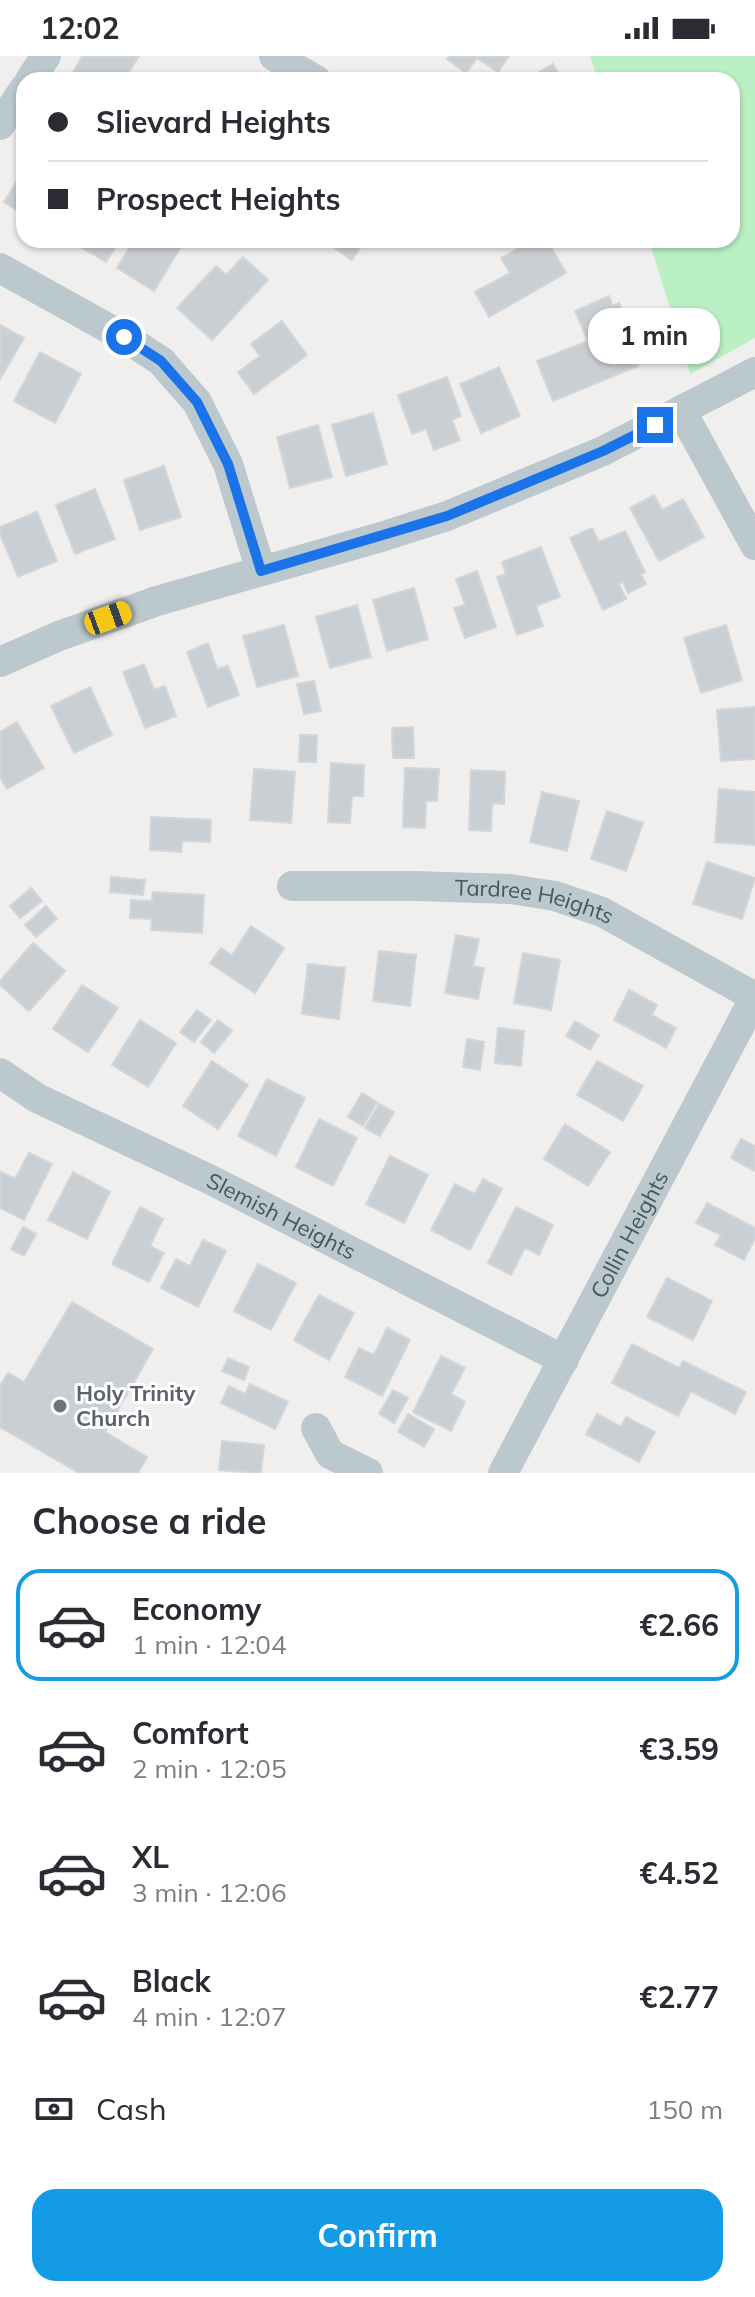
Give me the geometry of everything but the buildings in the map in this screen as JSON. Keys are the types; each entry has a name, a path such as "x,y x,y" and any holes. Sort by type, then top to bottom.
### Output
{"street":[{"path":"274,56 302,72"},
{"path":"0,125 16,101"},
{"path":"0,268 161,361 197,402 228,464 261,571"},
{"path":"0,662 59,636 157,601 447,516 603,451 755,372"},
{"path":"682,412 755,545"},
{"name":"Tardree Heights","path":"292,886 479,888 532,891 555,896 602,912 755,997"},
{"name":"Collin Heights","path":"503,1473 755,997"},
{"name":"Slemish Heights","path":"0,1073 37,1098 211,1180 564,1360"},
{"path":"319,1452 368,1473"}],"green space":[{"path":"590,56 755,56 755,338 690,374 651,248 740,248 740,72 595,72"}],"place":[{"name":"Holy Trinity Church","path":"60,1406"}],"route":[{"path":"124,337 161,361 197,402 228,464 261,571 447,516 603,451 655,425"}]}
